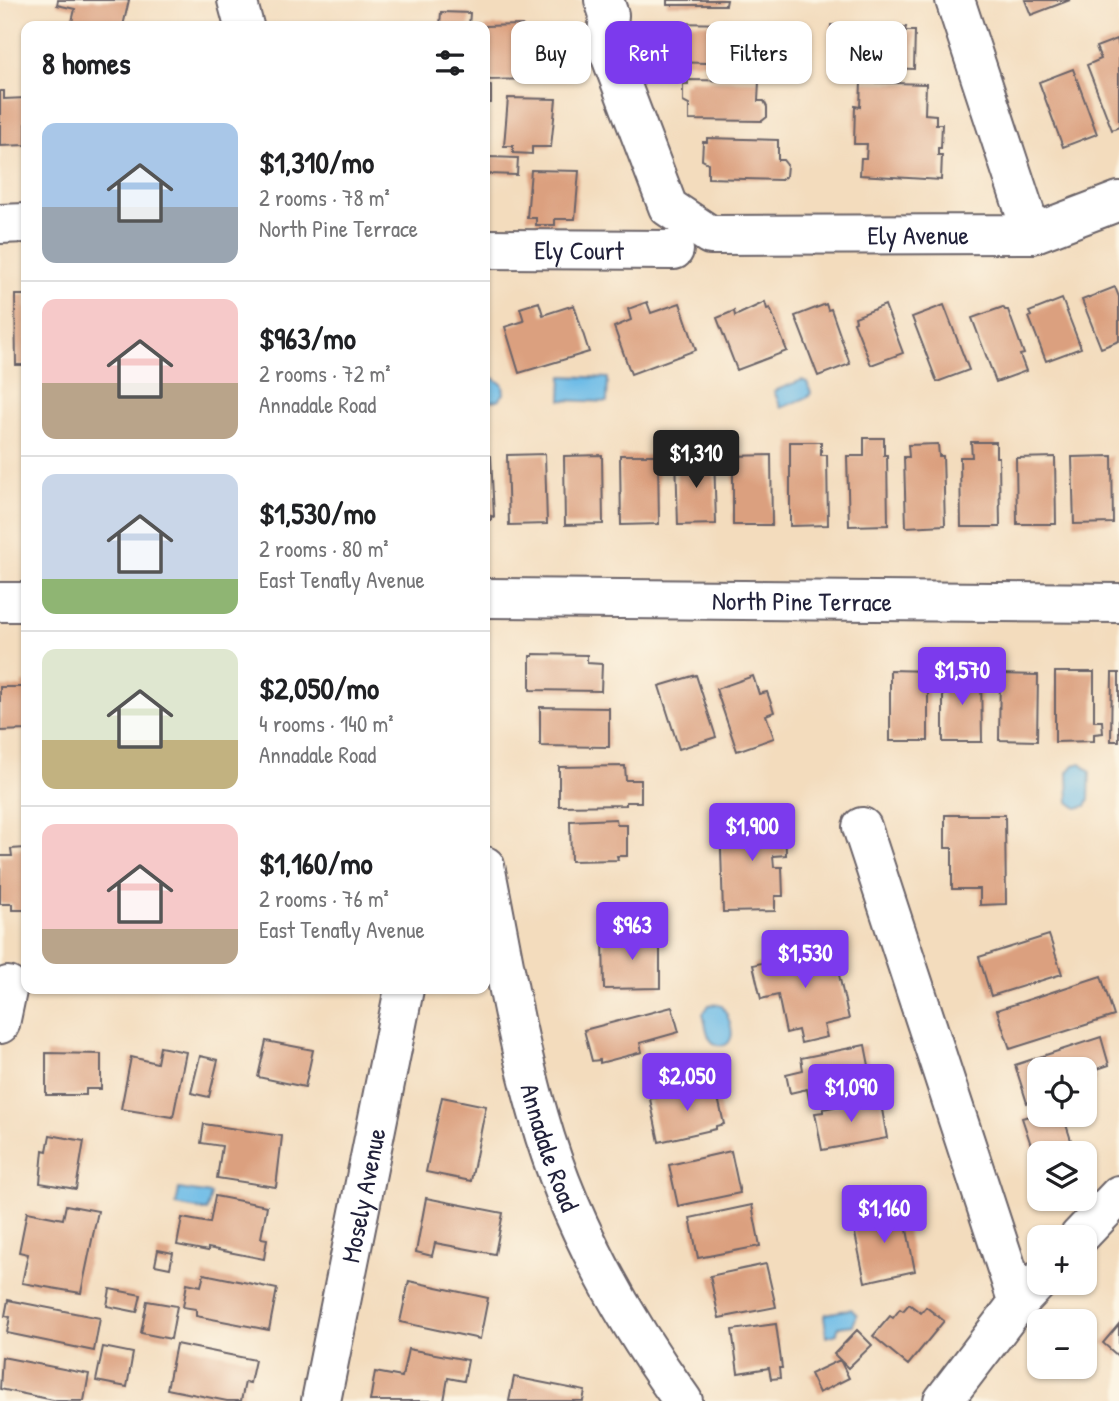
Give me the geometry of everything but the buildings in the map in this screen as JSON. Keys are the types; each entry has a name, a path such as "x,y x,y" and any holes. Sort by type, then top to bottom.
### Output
{"street":[{"path":"236,0 242,21"},
{"name":"Ely Avenue","path":"604,0 608,15 606,44 668,207 710,235 1032,234 1119,201"},
{"path":"956,0 1032,234"},
{"path":"0,224 21,223"},
{"name":"Ely Court","path":"490,249 674,250"},
{"name":"North Pine Terrace","path":"490,598 1119,603"},
{"path":"0,602 21,602"},
{"path":"862,827 1027,1286"},
{"name":"Annadale Road","path":"490,913 497,979 518,1033 539,1118 568,1198 603,1275 647,1351 683,1401"},
{"path":"0,1024 11,986"},
{"name":"Mosely Avenue","path":"321,1401 403,994"},
{"path":"1090,1225 1119,1195"},
{"path":"943,1401 1027,1295"}],"water":[{"path":"562,376 608,378 607,402 561,400"},
{"path":"490,378 494,378 503,385 504,394 498,400 490,401"},
{"path":"802,380 807,382 811,393 808,397 781,408 774,391"},
{"path":"1081,763 1090,772 1089,799 1086,806 1077,808 1069,802 1068,772 1074,765"},
{"path":"709,1005 722,1006 731,1026 731,1038 723,1045 711,1040 703,1014"},
{"path":"179,1189 211,1194 207,1211 176,1205"},
{"path":"851,1309 857,1315 853,1325 838,1327 837,1334 827,1337 824,1317 826,1314"}]}
